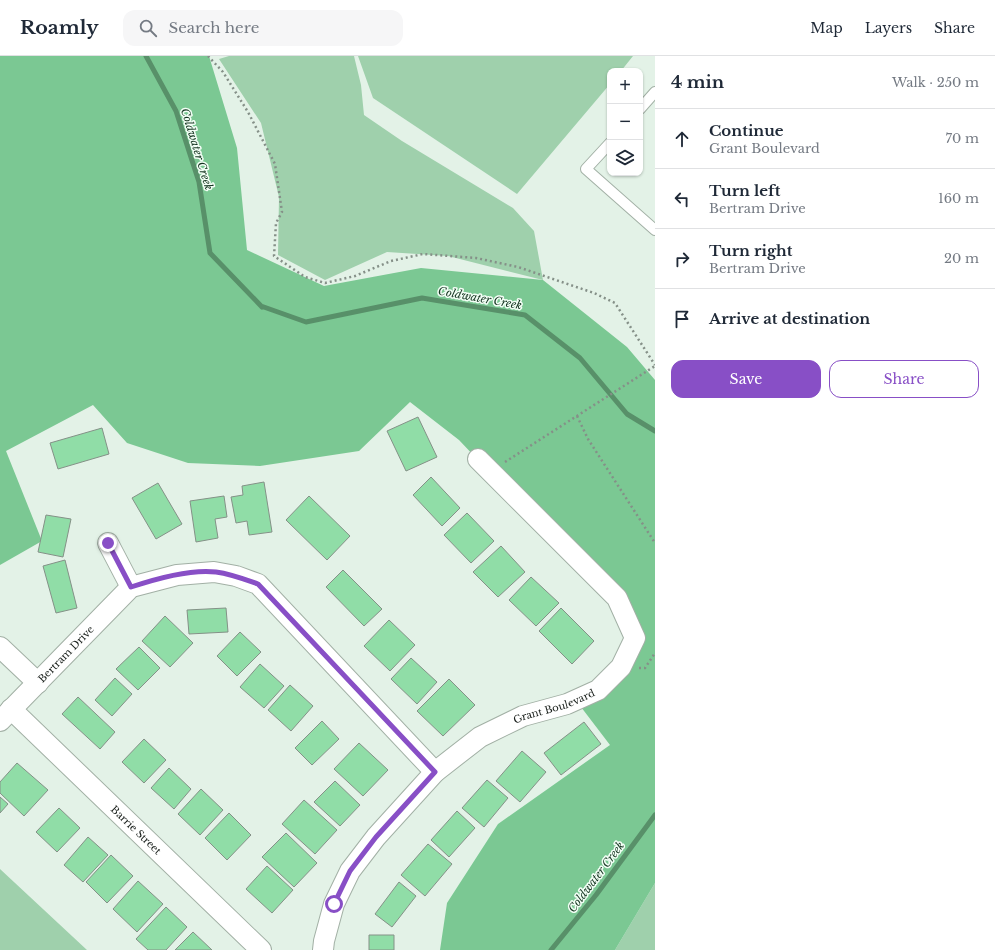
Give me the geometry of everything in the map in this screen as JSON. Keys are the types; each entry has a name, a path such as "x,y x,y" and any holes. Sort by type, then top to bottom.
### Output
{"street":[{"name":"Grant Boulevard","path":"323,950 334,904 350,871 376,837 435,772 480,737 523,716 567,704 598,690 622,667 635,638 617,598 484,466"},
{"path":"108,543 131,587 177,575 214,572 236,576 258,584 435,772"},
{"name":"Bertram Drive","path":"6,715 131,587"},
{"path":"0,647 38,683"},
{"name":"Barrie Street","path":"6,715 261,950"}],"lane":[{"path":"643,106 655,92"},
{"path":"607,146 586,169 655,230"}],"path":[{"path":"208,56 223,72 248,112 275,164 282,212 276,223 274,256 290,268 305,277 325,283 355,276 391,261 423,254 476,258 518,266 594,293 615,303 655,365 577,416 484,466"},
{"path":"577,416 588,438 655,543"}],"green space":[{"path":"0,56 209,56 237,148 247,250 324,286 421,268 543,280 627,347 655,380 655,883 615,950 440,950 447,903 498,824 610,745 581,707 618,664 629,641 625,615 459,440 410,402 359,451 260,466 188,463 127,443 93,405 6,451 42,541 0,565"},
{"path":"229,56 354,56 361,85 364,115 402,141 513,208 534,231 543,280 448,256 387,252 325,280 278,255 279,197 261,123 219,59"},
{"path":"358,56 633,56 623,68 607,68 607,88 517,194 373,98"},
{"path":"0,869 87,950 0,950"},
{"path":"655,883 655,950 615,950"}],"building":[{"path":"418,417 437,457 406,471 387,431"},
{"path":"102,428 109,454 58,469 50,443"},
{"path":"431,477 460,508 442,526 413,495"},
{"path":"264,482 272,532 249,535 247,521 236,523 231,497 243,495 242,486"},
{"path":"158,483 182,524 156,539 132,498"},
{"path":"224,496 227,517 215,519 218,538 196,542 190,501"},
{"path":"309,496 350,536 327,560 286,520"},
{"path":"467,513 494,541 471,563 444,535"},
{"path":"46,515 71,519 63,557 38,552"},
{"path":"501,546 525,572 498,597 473,572"},
{"path":"65,560 77,608 56,613 43,566"},
{"path":"343,570 382,609 364,626 326,587"},
{"path":"531,577 559,603 536,626 509,600"},
{"path":"226,608 228,632 189,634 187,610"},
{"path":"561,608 594,641 572,664 539,631"},
{"path":"165,616 193,643 170,667 142,641"},
{"path":"389,620 415,645 390,671 364,646"},
{"path":"240,632 261,652 237,676 217,656"},
{"path":"139,647 160,668 138,690 116,669"},
{"path":"411,658 437,682 417,704 391,679"},
{"path":"260,664 284,686 264,708 240,687"},
{"path":"115,678 132,694 112,716 95,700"},
{"path":"449,679 475,705 443,736 417,711"},
{"path":"290,685 313,706 291,731 268,710"},
{"path":"78,697 115,732 100,749 62,714"},
{"path":"322,721 339,739 312,765 295,748"},
{"path":"584,722 601,744 561,775 544,753"},
{"path":"144,739 166,760 144,783 122,762"},
{"path":"359,743 388,770 363,796 334,769"},
{"path":"522,751 546,772 520,802 496,781"},
{"path":"17,763 48,790 24,816 0,793 0,782"},
{"path":"169,768 191,789 174,809 151,788"},
{"path":"487,780 508,798 484,827 462,808"},
{"path":"335,781 360,805 340,826 314,802"},
{"path":"201,789 223,810 200,835 178,814"},
{"path":"0,797 8,804 0,813"},
{"path":"304,800 337,830 315,854 282,824"},
{"path":"59,808 80,828 57,852 36,832"},
{"path":"457,811 475,828 449,857 431,840"},
{"path":"229,813 251,835 227,860 205,838"},
{"path":"286,833 317,863 294,887 262,857"},
{"path":"88,837 108,855 83,882 64,865"},
{"path":"428,844 452,864 425,896 401,875"},
{"path":"111,855 133,876 107,903 86,882"},
{"path":"267,866 293,890 272,913 246,889"},
{"path":"138,881 163,904 137,932 113,909"},
{"path":"399,882 416,896 392,927 375,914"},
{"path":"166,907 187,927 166,950 148,950 136,939"},
{"path":"193,932 212,950 175,950"},
{"path":"369,935 394,935 394,950 369,950"}],"waterway":[{"name":"Coldwater Creek","path":"146,56 176,111 199,182 210,253 262,307"},
{"name":"Coldwater Creek","path":"261,306 306,322 422,298 525,315 580,358 627,414 655,431"},
{"name":"Coldwater Creek","path":"551,950 596,895 655,815"}],"route":[{"path":"108,543 131,587 177,575 214,572 236,576 258,584 435,772 376,837 350,871 334,904"}]}
